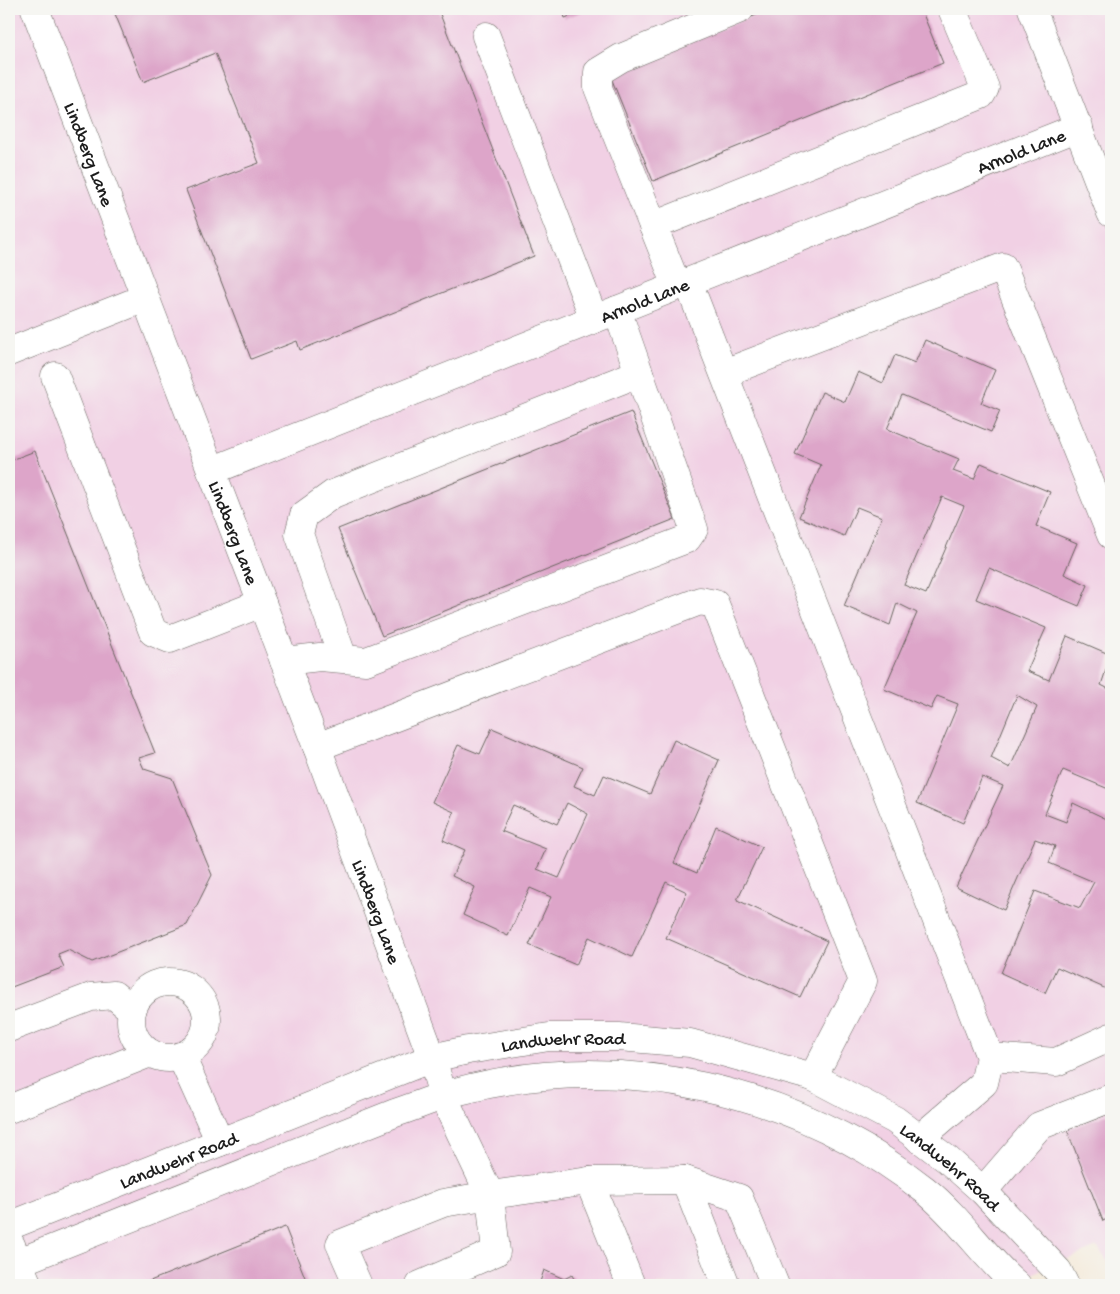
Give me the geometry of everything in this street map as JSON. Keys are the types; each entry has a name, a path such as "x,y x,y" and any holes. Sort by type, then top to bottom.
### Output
{"street":[{"name":"Lindberg Lane","path":"35,9 317,747 432,1058 443,1096 490,1195 496,1252 420,1285"},
{"path":"740,9 621,58 598,72 598,88 653,226 724,373 990,1057 984,1083 918,1139"},
{"path":"653,226 981,95 984,88 952,9"},
{"path":"1032,9 1111,213"},
{"path":"284,661 320,657 366,661 688,539 694,529 639,372 606,315 486,36"},
{"name":"Arnold Lane","path":"211,471 1079,127"},
{"path":"724,373 1004,267 1111,535"},
{"path":"9,352 145,298"},
{"path":"343,658 298,534 304,516 333,494 639,372"},
{"path":"54,376 153,632 170,638 262,603"},
{"path":"317,747 700,601 715,604 863,981 813,1077"},
{"path":"171,982 184,985 195,992 203,1002 207,1015 206,1028 201,1040 192,1050 181,1056 170,1058 150,1053 134,1035 131,1023 132,1010 137,999 146,989 158,984 171,982"},
{"path":"9,1028 91,997 114,995 132,1010"},
{"name":"Landwehr Road","path":"9,1226 432,1058 468,1050 549,1038 619,1037 690,1043 813,1077 895,1120 948,1160 983,1191 1058,1271 1065,1285"},
{"path":"990,1057 1056,1062 1111,1037"},
{"path":"9,1109 150,1053"},
{"path":"181,1056 220,1142"},
{"name":"Landwehr Road","path":"16,1263 394,1113 443,1096 502,1082 554,1075 645,1076 702,1085 756,1100 837,1133 926,1191 965,1228 1017,1285"},
{"path":"983,1191 1039,1126 1111,1098"},
{"path":"358,1285 340,1244 442,1203 589,1181 685,1180 739,1198 775,1285"},
{"path":"685,1180 726,1285"},
{"path":"589,1181 631,1285"}],"shaded area":[{"path":"9,9 1111,9 1111,1266 1097,1247 1005,1285 9,1285"}],"building":[{"path":"113,9 438,9 534,256 300,350 297,341 251,359 186,190 259,163 215,53 143,82"},
{"path":"562,9 589,9 565,18"},
{"path":"771,9 921,9 943,63 653,181 610,75"},
{"path":"925,340 995,370 981,403 1000,411 991,432 902,395 887,429 959,459 953,471 974,479 981,463 1050,492 1036,526 1077,543 1064,574 1088,585 1079,606 989,568 976,599 1046,628 1027,671 1049,680 1067,636 1111,655 1101,685 1111,690 1111,790 1063,770 1045,814 1066,822 1073,803 1111,821 1111,991 1057,967 1045,993 1001,973 1035,891 1080,908 1094,882 1049,863 1055,846 1035,839 1004,910 956,887 1003,786 982,777 963,823 917,803 958,704 937,696 931,709 884,689 917,613 897,603 890,625 844,606 882,517 857,507 844,536 799,517 821,465 795,454 822,392 845,402 858,372 883,383 895,355 915,363","holes":["942,497 964,506 926,594 904,585","1017,695 1037,707 1010,768 991,758"]},
{"path":"631,412 675,519 382,636 338,529"},
{"path":"35,451 155,753 139,758 144,769 172,778 212,875 187,925 92,962 68,950 58,954 64,967 9,988 9,461"},
{"path":"492,728 583,767 574,786 595,795 604,775 650,794 674,740 719,760 674,863 697,873 716,826 762,847 737,900 827,941 800,997 666,938 687,892 666,882 632,957 589,937 576,965 529,945 551,897 530,888 508,936 463,915 475,887 452,876 465,850 443,840 454,812 432,802 458,745 480,754","holes":["567,803 588,814 559,878 537,869 546,849 501,831 513,805 557,824"]},
{"path":"1111,1113 1111,1217 1103,1221 1067,1130"},
{"path":"285,1227 308,1285 140,1285"},
{"path":"544,1270 564,1279 572,1275 577,1285 539,1285"}]}
